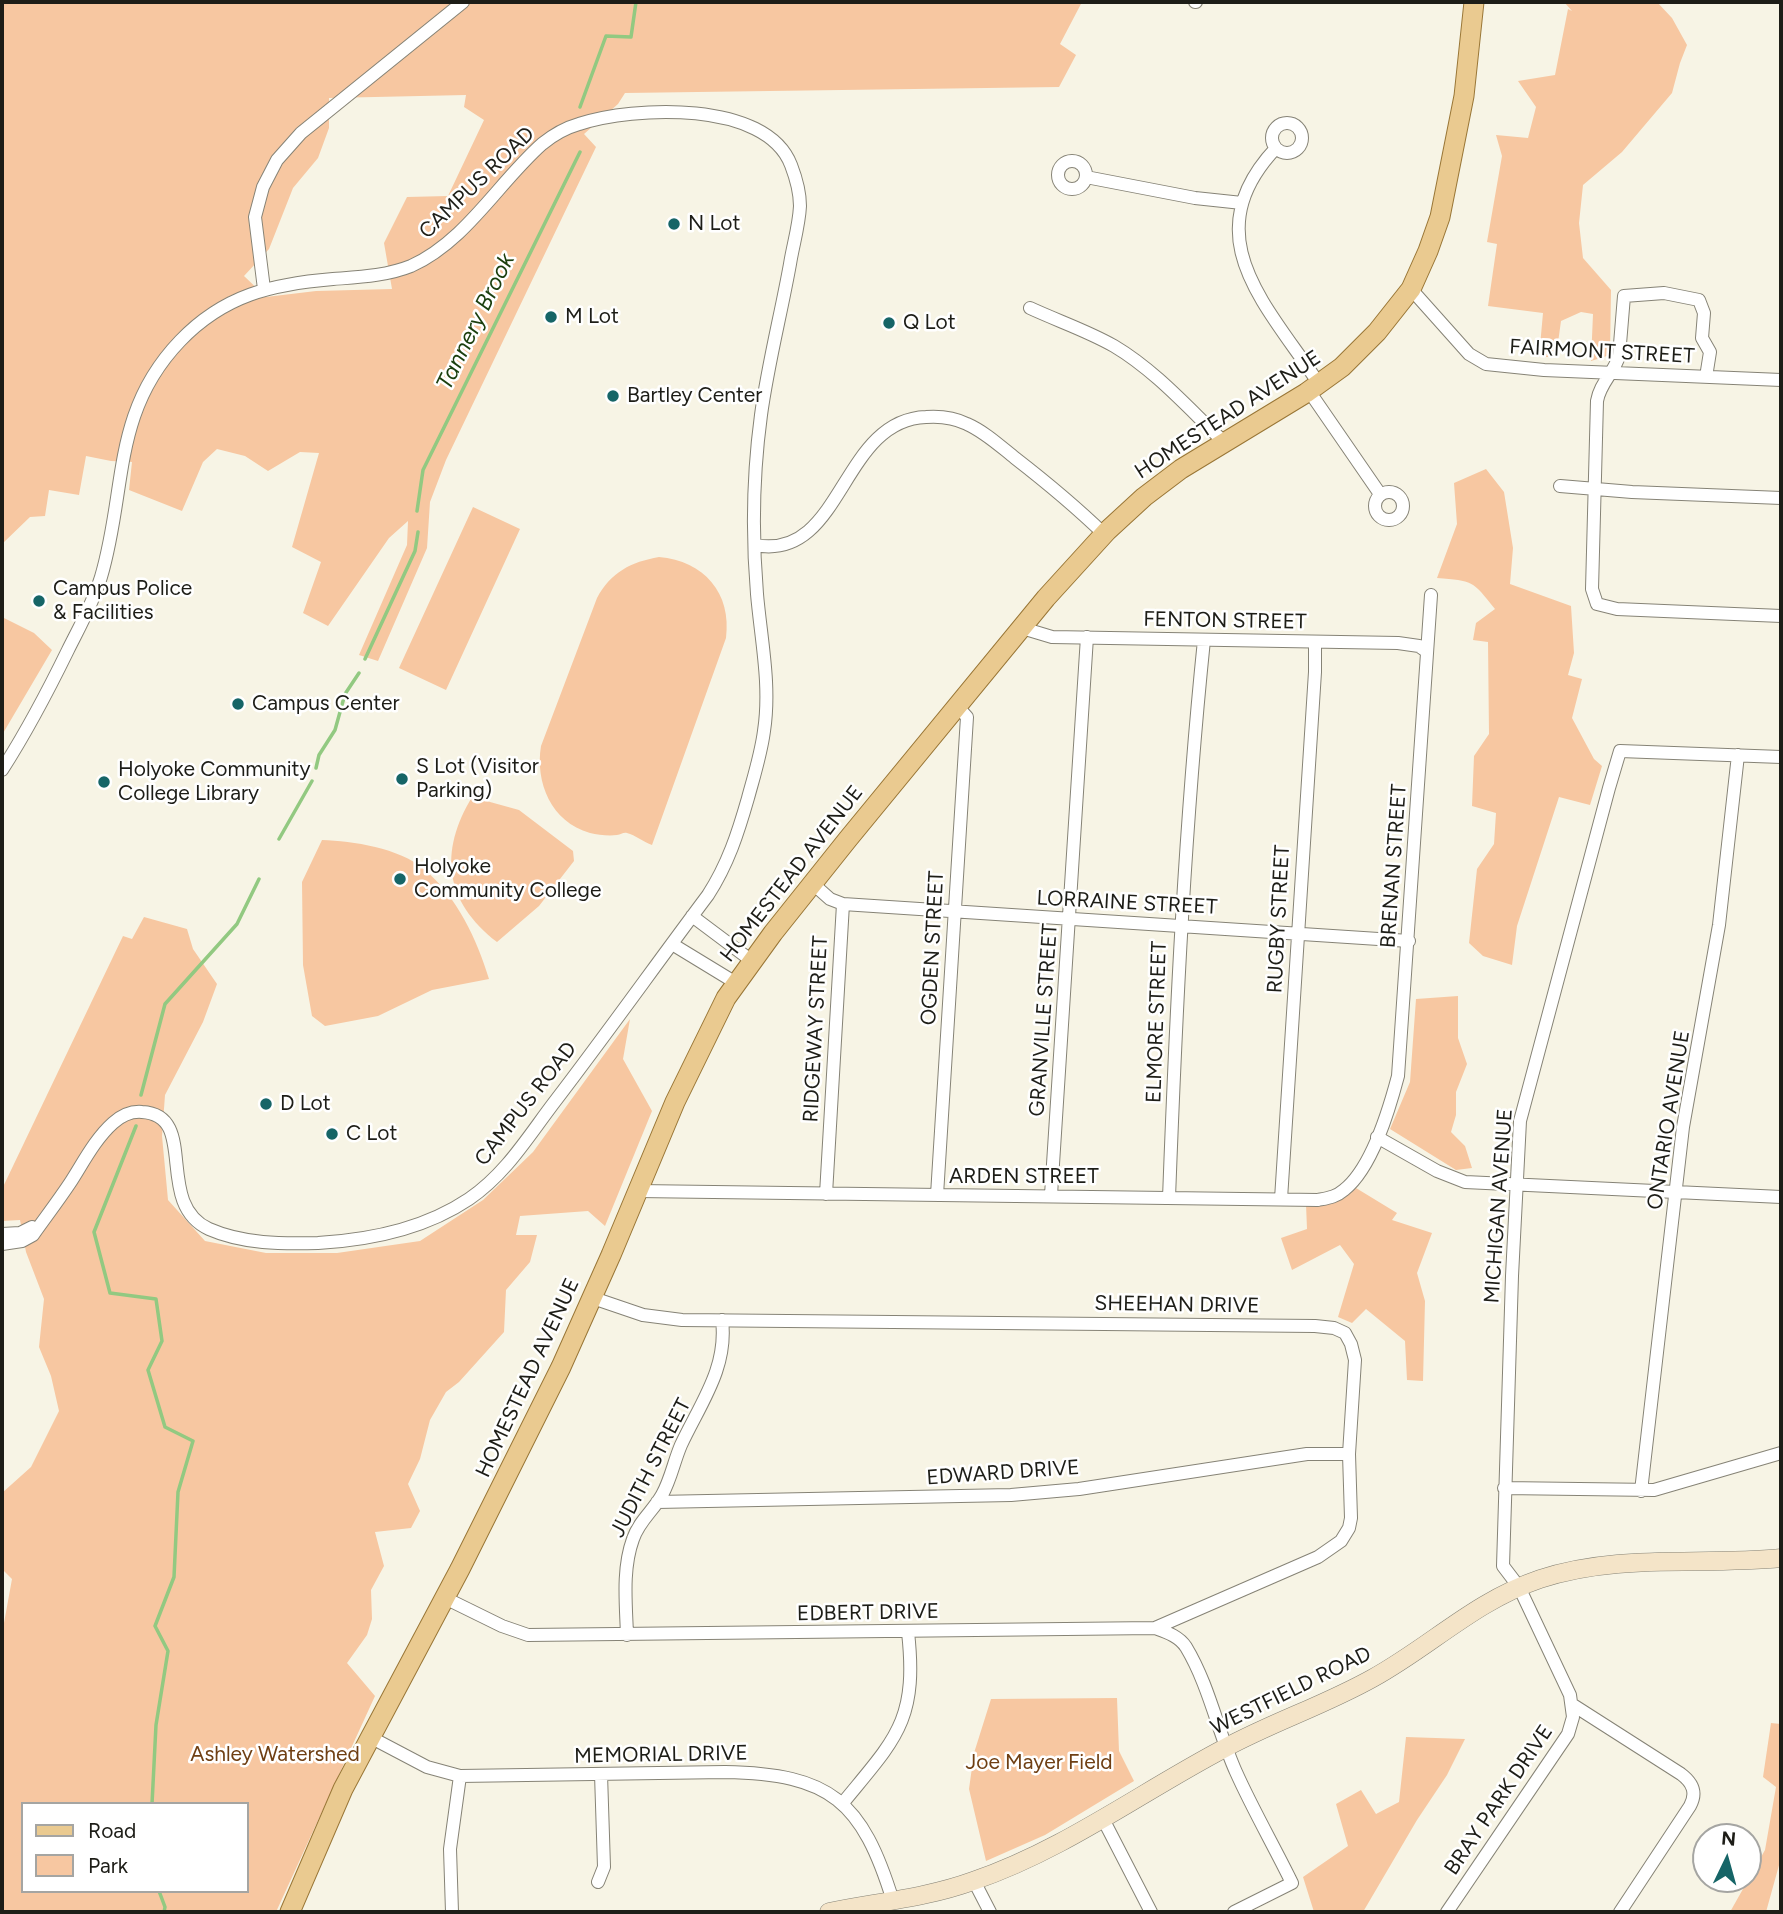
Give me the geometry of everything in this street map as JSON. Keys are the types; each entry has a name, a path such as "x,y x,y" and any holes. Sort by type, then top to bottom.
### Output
{"main road":[{"name":"HOMESTEAD AVENUE","path":"290,1912 332,1812 522,1447 593,1297 704,1040 736,983 812,883 957,706 1104,534 1162,483 1314,388 1359,352 1411,289 1440,217 1464,96 1474,2"},
{"name":"WESTFIELD ROAD","path":"829,1912 934,1893 974,1881 1045,1851 1227,1746 1373,1678 1482,1605 1519,1587 1564,1573 1601,1566 1781,1558"}],"street":[{"path":"264,289 255,217 263,187 277,160 313,123 463,2"},
{"name":"CAMPUS ROAD","path":"2,770 47,694 88,611 100,580 112,531 125,445 132,419 146,387 165,359 200,322 224,306 264,289 286,284 384,274 419,262 452,239 542,144 579,123 624,115 689,113 726,117 756,128 774,141 788,158 796,180 800,204 761,416 755,498 757,594 766,680 763,741 731,852 717,881 672,944 507,1165 475,1194 439,1215 395,1231 341,1241 261,1242 224,1234 200,1224 183,1204 169,1125 159,1116 138,1111 126,1114 105,1132 33,1235 17,1242 2,1244"},
{"path":"1276,148 1255,174 1242,203 1241,242 1244,263 1251,283 1380,494"},
{"path":"1086,177 1195,198 1242,203"},
{"name":"FAIRMONT STREET","path":"1411,289 1469,354 1486,364 1531,369 1781,380"},
{"path":"1706,377 1710,352 1702,338 1704,313 1699,300 1664,292 1624,296 1619,356 1603,382 1597,401 1592,589 1597,603 1618,609 1781,616"},
{"path":"1030,308 1125,353 1159,380 1224,442"},
{"path":"755,545 779,547 803,536 820,518 861,457 882,433 904,421 923,417 956,420 979,431 1047,483 1104,534"},
{"path":"1560,486 1781,498"},
{"name":"BRENAN STREET","path":"1377,1137 1393,1095 1400,1066 1431,595"},
{"name":"FENTON STREET","path":"1021,628 1052,637 1408,643 1426,651"},
{"name":"GRANVILLE STREET","path":"1051,1195 1087,637"},
{"name":"ELMORE STREET","path":"1170,1198 1181,925 1192,757 1204,640"},
{"name":"RUGBY STREET","path":"1281,1199 1314,697 1315,642"},
{"name":"OGDEN STREET","path":"937,1195 967,717 957,706"},
{"name":"MICHIGAN AVENUE","path":"1519,1587 1503,1566 1520,1121 1620,751 1738,755"},
{"path":"1738,755 1781,757"},
{"name":"ONTARIO AVENUE","path":"1641,1491 1683,1127 1719,925 1738,755"},
{"path":"812,883 831,899 843,904"},
{"name":"LORRAINE STREET","path":"843,904 1409,941"},
{"name":"RIDGEWAY STREET","path":"826,1194 843,904"},
{"path":"692,916 752,961"},
{"path":"672,944 736,983"},
{"path":"1377,1137 1453,1178 1472,1182 1781,1197"},
{"name":"ARDEN STREET","path":"638,1191 1318,1200 1342,1192 1357,1176 1377,1137"},
{"path":"2,1234 20,1233 44,1219"},
{"name":"SHEEHAN DRIVE","path":"593,1297 652,1317 682,1320 1329,1327 1345,1333 1353,1349 1353,1411 1349,1454 1351,1518 1349,1528 1341,1541 1318,1557 1155,1628"},
{"name":"JUDITH STREET","path":"627,1635 626,1583 629,1552 640,1523 657,1502 669,1479 681,1445 707,1397 722,1349 722,1320"},
{"path":"1504,1488 1654,1490 1781,1452"},
{"name":"EDWARD DRIVE","path":"657,1502 1011,1495 1079,1489 1307,1454 1349,1454"},
{"path":"1519,1587 1573,1704 1681,1774 1689,1781 1694,1791 1690,1806 1620,1912"},
{"name":"EDBERT DRIVE","path":"445,1598 528,1636 1155,1628"},
{"path":"1155,1628 1173,1635 1186,1646 1236,1771 1292,1884 1234,1912"},
{"path":"842,1804 884,1754 897,1735 904,1718 910,1677 908,1632"},
{"name":"BRAY PARK DRIVE","path":"1447,1912 1568,1734 1572,1723 1573,1704"},
{"name":"MEMORIAL DRIVE","path":"370,1737 427,1767 460,1776 725,1772 774,1774 812,1785 842,1804 857,1818 871,1842 893,1901"},
{"path":"598,1882 604,1867 601,1774"},
{"path":"452,1912 450,1849 460,1776"},
{"path":"1104,1819 1151,1912"},
{"path":"974,1881 989,1912"}],"green space":[{"path":"2,2 1082,2 1060,44 1076,55 1059,87 625,93 618,104 584,134 596,147 446,460 430,502 427,548 378,661 359,655 407,545 408,521 389,538 328,626 303,613 321,562 292,547 319,453 300,452 268,471 245,456 217,449 203,462 182,511 129,490 132,462 86,456 79,495 49,490 45,516 30,517 2,544","holes":["466,95 464,107 484,120 448,196 407,197 384,243 392,289 316,291 266,297 244,276 269,249 293,188 318,158 329,128 329,98"]},
{"path":"1564,2 1657,2 1672,18 1687,45 1672,93 1622,152 1583,185 1579,223 1583,258 1611,290 1610,355 1591,361 1593,314 1581,312 1561,321 1556,357 1539,357 1543,313 1488,306 1497,244 1487,242 1502,156 1496,135 1528,138 1536,107 1518,81 1555,75 1568,9 1572,11"},
{"path":"1486,469 1504,492 1513,548 1510,584 1571,606 1574,653 1568,675 1582,679 1572,718 1594,759 1602,766 1590,805 1559,797 1517,926 1512,965 1483,956 1469,943 1477,869 1494,844 1496,813 1472,806 1474,756 1489,734 1488,642 1473,640 1476,623 1495,609 1471,584 1437,578 1457,524 1454,483"},
{"path":"473,507 520,529 446,690 399,668"},
{"path":"659,557 689,565 712,582 724,607 727,622 726,638 652,845 627,833 590,833 565,820 549,799 540,760 541,746 597,598 615,575 631,565"},
{"path":"2,617 34,633 52,650 2,735"},
{"path":"472,797 519,810 573,851 574,861 539,906 497,942 466,910 452,875 451,856 455,837 461,817"},
{"path":"322,840 361,844 389,851 424,869 456,906 478,949 489,979 432,990 378,1016 325,1026 312,1016 303,965 302,882"},
{"name":"Ashley Watershed","path":"144,917 187,929 193,949 217,984 203,1022 165,1095 162,1136 168,1200 205,1241 266,1253 337,1253 420,1241 483,1200 533,1152 630,1019 623,1059 652,1111 605,1226 588,1211 520,1216 516,1235 537,1235 530,1262 506,1290 504,1332 459,1382 446,1392 430,1420 420,1459 408,1484 420,1511 411,1528 375,1532 384,1566 371,1590 372,1619 367,1635 347,1663 375,1696 276,1912 2,1912 2,1634 12,1579 2,1569 2,1493 31,1467 59,1411 51,1376 39,1347 44,1299 26,1252 20,1220 2,1221 2,1189 123,936 132,939"},
{"path":"1458,996 1458,1038 1467,1064 1456,1092 1456,1115 1451,1132 1465,1146 1472,1168 1456,1170 1390,1129 1410,1082 1416,999"},
{"path":"1356,1188 1397,1213 1392,1220 1432,1233 1417,1273 1425,1301 1423,1381 1407,1380 1405,1341 1366,1309 1352,1323 1338,1317 1354,1264 1340,1245 1292,1270 1281,1238 1307,1229 1306,1204 1336,1202"},
{"name":"Joe Mayer Field","path":"1117,1698 1119,1751 1134,1781 1045,1835 986,1861 969,1789 974,1753 991,1699"},
{"path":"1771,1723 1781,1724 1781,1858 1766,1912 1730,1912 1741,1893 1762,1893 1762,1855 1776,1787 1763,1777"},
{"path":"1406,1737 1465,1739 1447,1775 1363,1912 1314,1912 1303,1877 1348,1846 1336,1804 1361,1790 1376,1814 1399,1802"}],"waterway":[{"name":"Tannery Brook","path":"580,107 606,36 631,37 636,2"},
{"name":"Tannery Brook","path":"417,511 423,470 580,152"},
{"name":"Tannery Brook","path":"365,659 415,551 418,532"},
{"name":"Tannery Brook","path":"316,768 319,755 335,730 345,694 359,673"},
{"name":"Tannery Brook","path":"279,839 312,781"},
{"name":"Tannery Brook","path":"141,1095 165,1004 237,924 259,879"},
{"name":"Tannery Brook","path":"136,1126 94,1232 110,1293 156,1299 162,1341 148,1370 165,1427 193,1441 178,1492 174,1577 155,1626 168,1651 156,1725 152,1802"},
{"name":"Tannery Brook","path":"160,1893 164,1912"}],"place":[{"name":"N Lot","path":"674,224"},
{"name":"M Lot","path":"551,317"},
{"name":"Q Lot","path":"889,323"},
{"name":"Bartley Center","path":"613,396"},
{"name":"Campus Police & Facilities","path":"39,601"},
{"name":"Campus Center","path":"238,704"},
{"name":"S Lot (Visitor Parking)","path":"402,779"},
{"name":"Holyoke Community College Library","path":"104,782"},
{"name":"Holyoke Community College","path":"400,879"},
{"name":"D Lot","path":"266,1104"},
{"name":"C Lot","path":"332,1134"}]}
